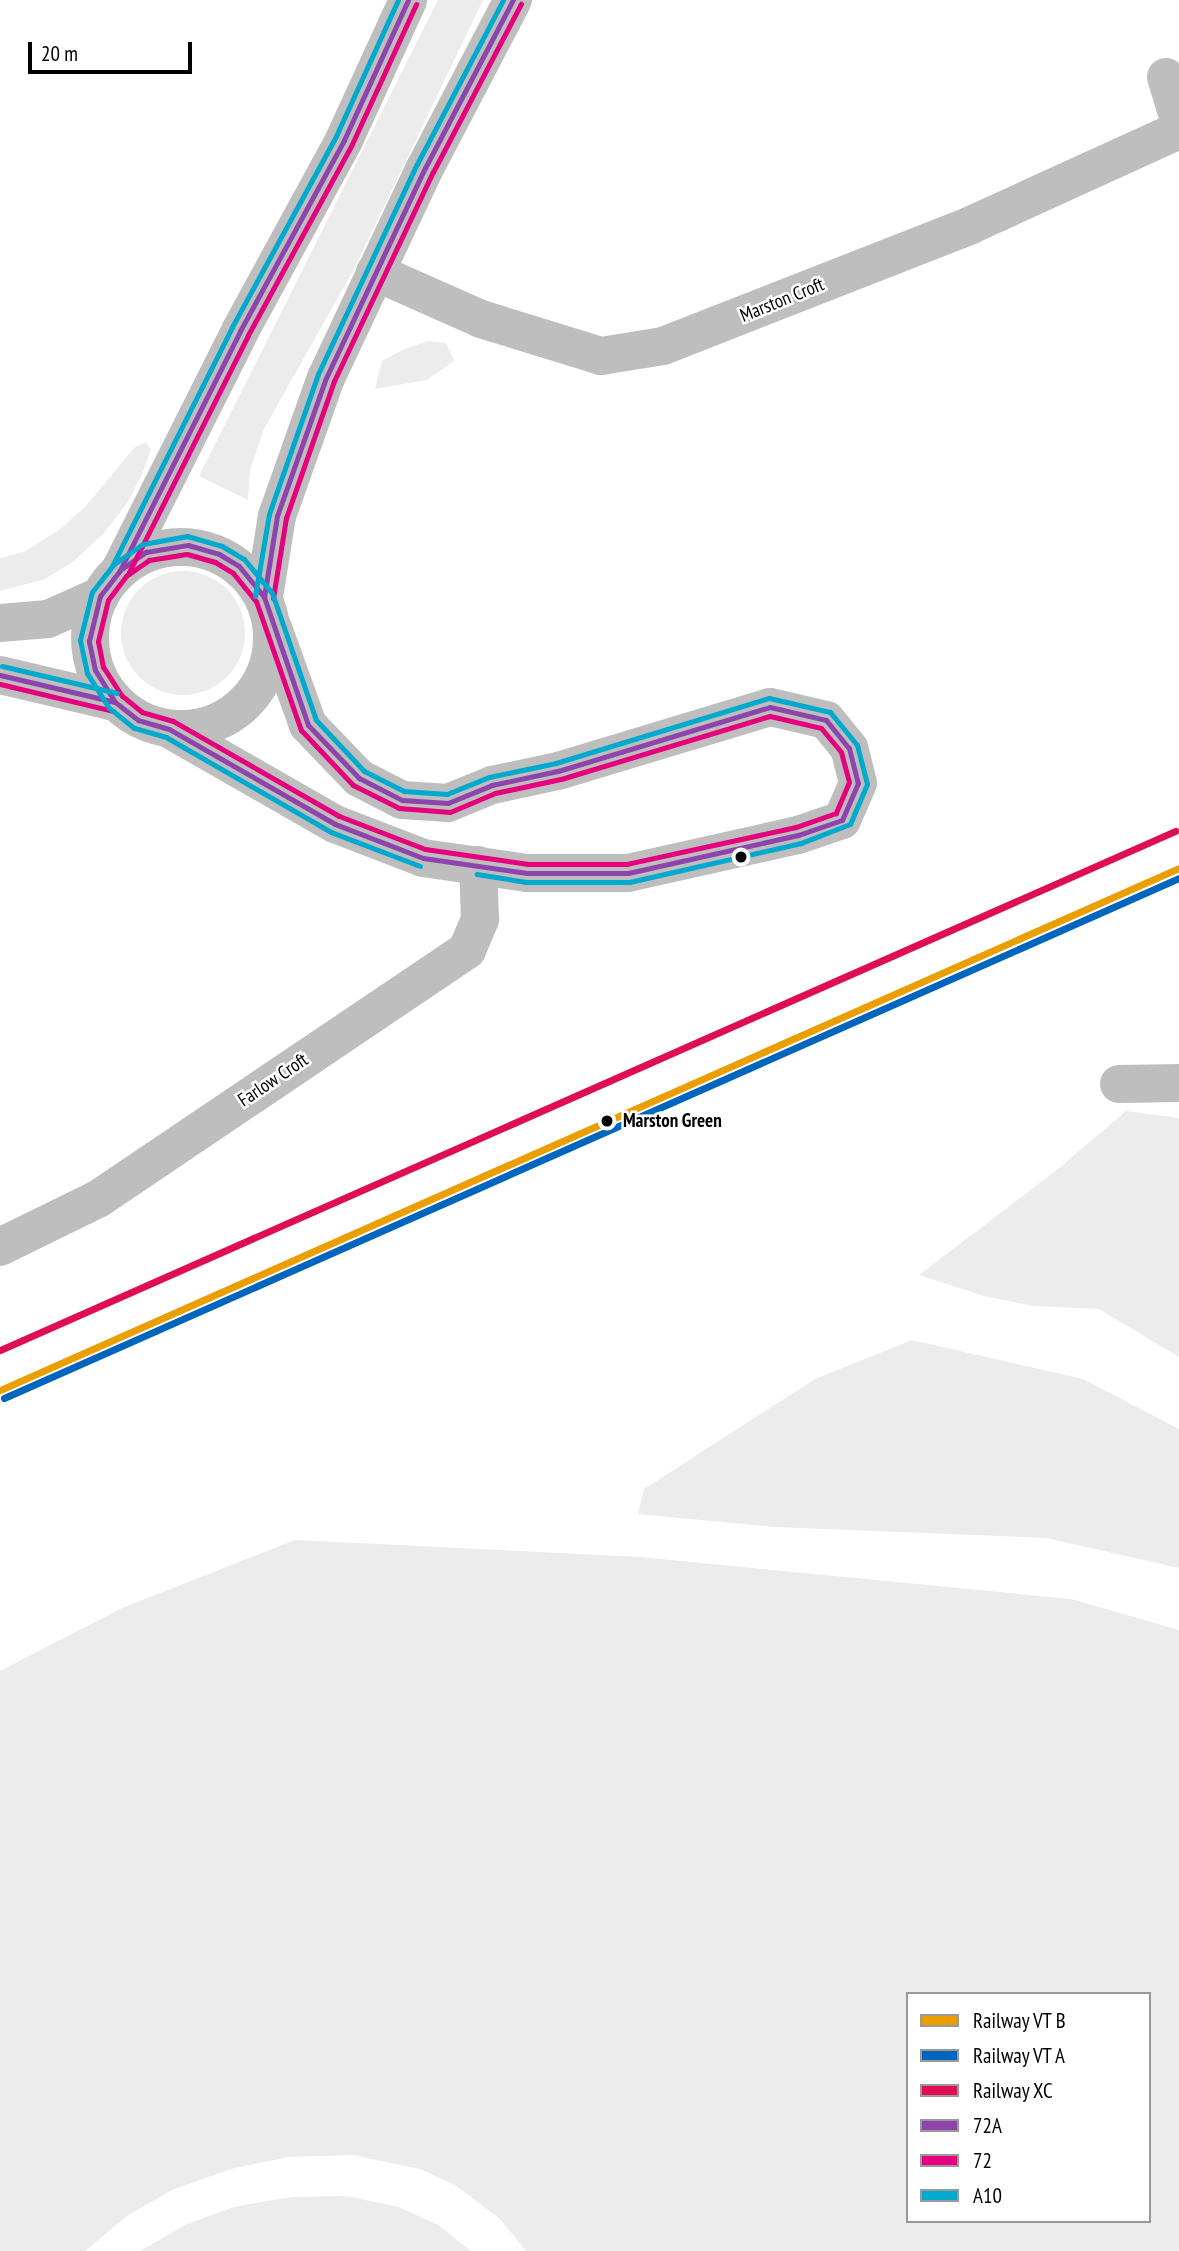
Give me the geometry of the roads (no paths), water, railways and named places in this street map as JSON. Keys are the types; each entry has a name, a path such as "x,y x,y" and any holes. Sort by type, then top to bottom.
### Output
{"street":[{"path":"408,0 344,140 240,331 110,583 89,641 95,670 115,702 138,720 169,729 187,730 218,722 242,706 262,682 270,661 268,613 276,516 327,377 375,272 513,0"},
{"path":"1166,77 1179,120"},
{"name":"Marston Croft","path":"375,272 481,318 601,356 663,346 971,225 1179,130"},
{"path":"0,623 48,619 110,583 146,552 188,545 219,554 239,566 268,613 308,725 359,778 402,800 448,803 492,785 558,771 770,707 826,720 849,748 858,783 842,820 798,835 705,858 628,873 527,873 423,858 335,824 169,729"},
{"path":"0,675 115,702"},
{"name":"Farlow Croft","path":"0,1247 98,1199 467,950 480,919 478,865"},
{"path":"1119,1084 1179,1083"}],"rail line":[{"name":"XC","path":"0,1350 1175,831"}],"place":[{"name":"Marston Green","path":"607,1121"}]}
